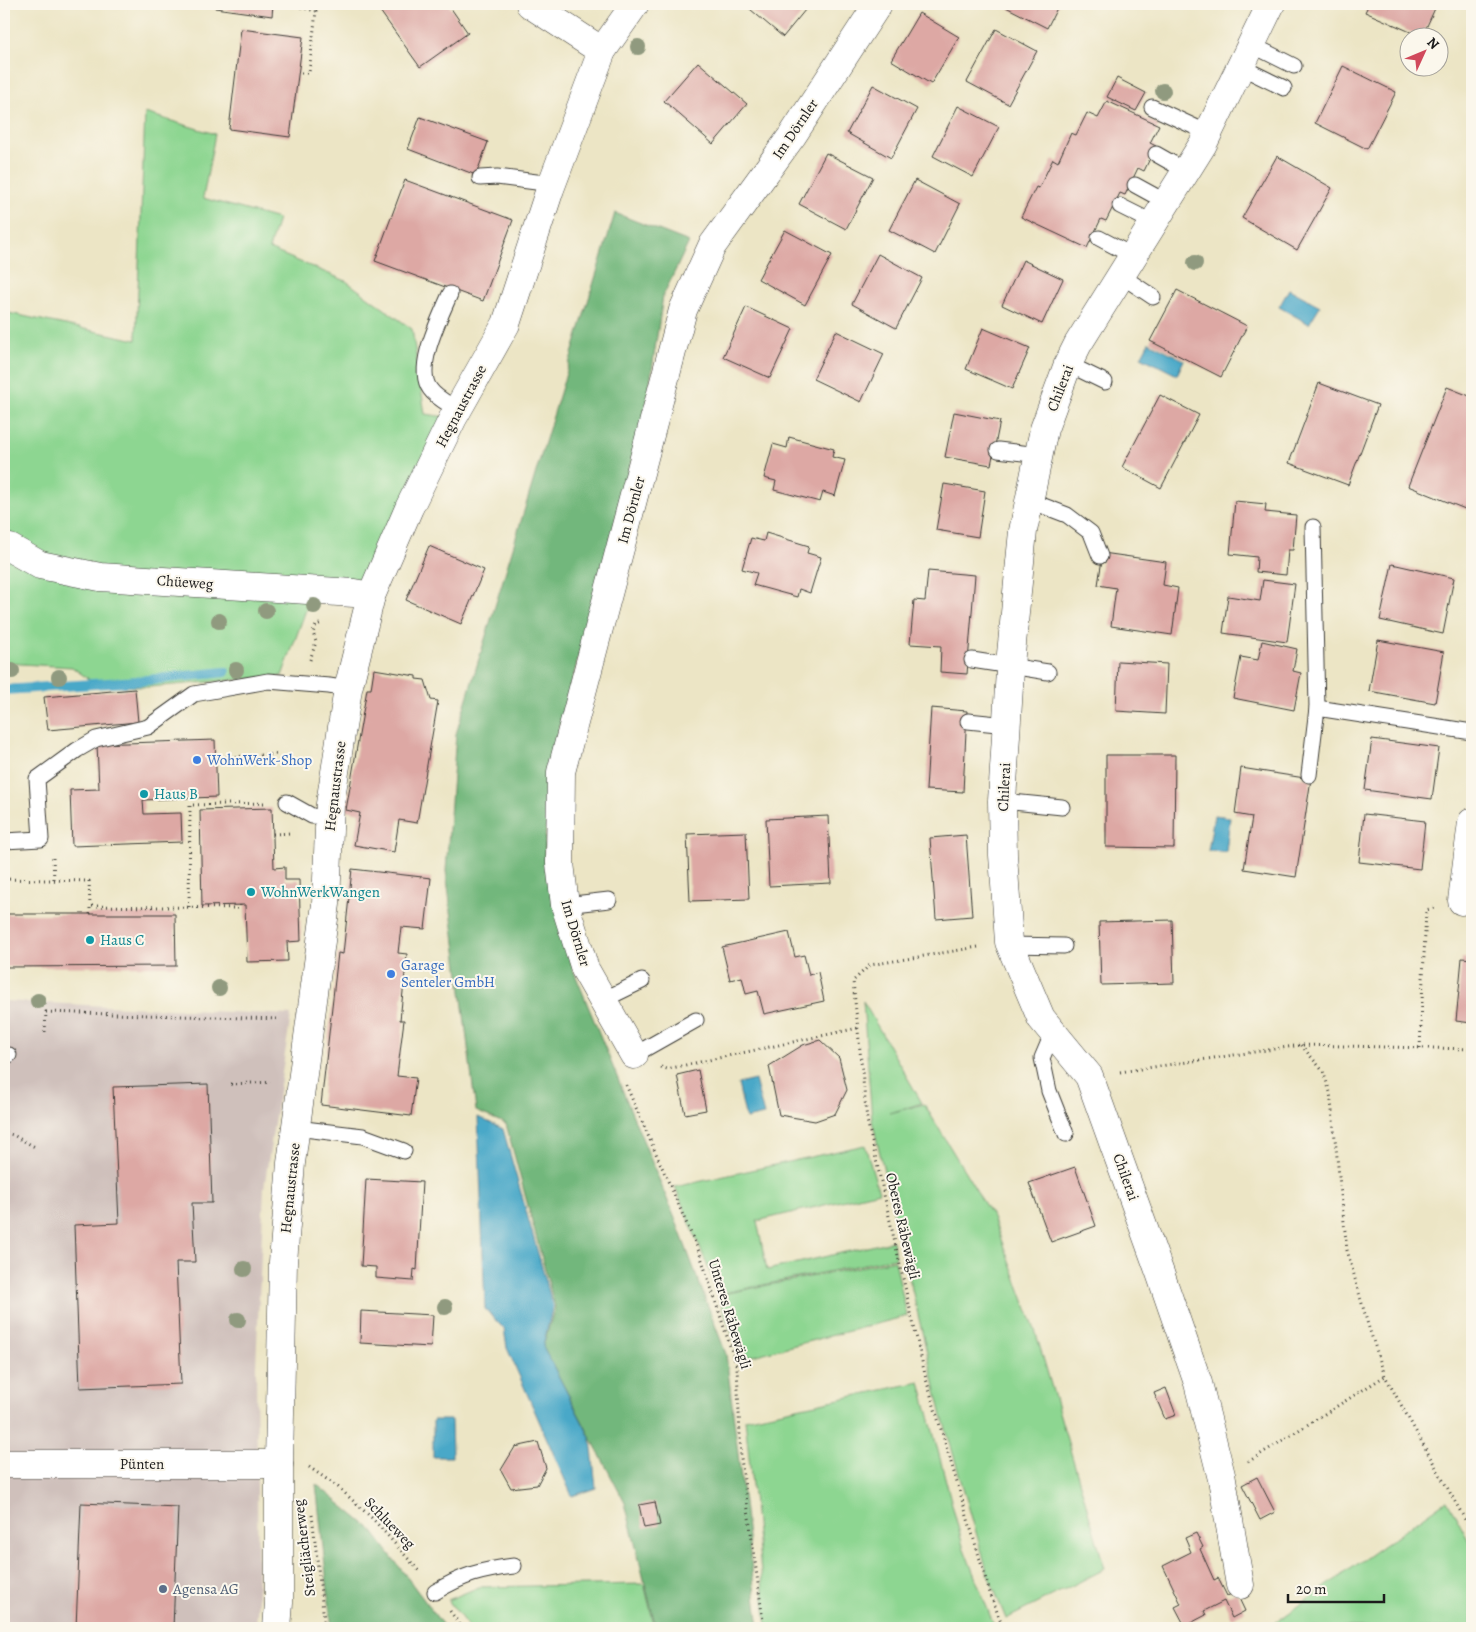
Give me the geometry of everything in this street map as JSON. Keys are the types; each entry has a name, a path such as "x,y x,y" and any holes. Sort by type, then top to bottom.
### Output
{"street":[{"path":"530,4 602,51"},
{"name":"Hegnaustrasse","path":"277,1628 293,1464 283,1262 291,1163 326,904 330,804 348,689 371,596 409,508 458,410 506,324 552,184 602,51 635,4"},
{"name":"Im Dörnler","path":"634,1055 585,969 565,905 560,863 562,772 683,310 712,246 792,136 878,4"},
{"name":"Chilerai","path":"1240,1585 1222,1479 1198,1383 1090,1076 1041,1018 1009,944 1003,855 1002,801 1010,667 1023,530 1044,429 1068,364 1078,344 1208,133 1271,4"},
{"name":"Chüeweg","path":"4,547 10,548 40,564 100,577 354,593 371,596"},
{"path":"1462,901 1472,822"},
{"name":"Pünten","path":"4,1464 293,1464"}],"lane":[{"path":"1246,56 1294,66"},
{"path":"1246,56 1284,88"},
{"path":"1152,107 1208,133"},
{"path":"1156,154 1186,171"},
{"path":"480,178 497,176 552,184"},
{"path":"1135,185 1160,212"},
{"path":"1120,206 1160,212"},
{"path":"1099,238 1153,296"},
{"path":"450,294 429,344 424,370 429,389 458,410"},
{"path":"1068,364 1105,382"},
{"path":"998,450 1039,455"},
{"path":"1028,500 1067,515 1091,533 1100,556"},
{"path":"1310,775 1317,708 1313,527"},
{"path":"972,660 1048,672"},
{"path":"4,841 41,840 37,779 77,750 96,740 148,727 194,694 268,681 348,689"},
{"path":"1317,708 1472,732"},
{"path":"968,721 1007,725"},
{"path":"1002,801 1062,806"},
{"path":"287,802 312,816 329,816"},
{"path":"565,905 609,900"},
{"path":"1009,944 1064,946"},
{"path":"603,1000 642,980"},
{"path":"634,1055 696,1020"},
{"path":"1052,1032 1042,1058 1049,1091 1066,1134"},
{"path":"296,1128 363,1136 404,1151"},
{"path":"435,1592 454,1580 486,1569 514,1566"}],"path":[{"path":"300,4 299,7 316,11 309,74 301,73"},
{"path":"302,684 316,642 313,633 316,625 329,622"},
{"path":"215,758 277,754"},
{"path":"189,907 190,805 287,802"},
{"path":"4,879 89,881 90,914"},
{"path":"1420,1048 1426,910 1462,901"},
{"path":"90,906 240,908 240,904"},
{"name":"Oberes Räbewägli","path":"1003,1628 987,1584 926,1379 868,1120 853,982 870,965 1009,944"},
{"path":"45,1032 46,1012 283,1019"},
{"path":"634,1055 667,1069 858,1028"},
{"path":"1301,1045 1323,1071 1330,1092 1347,1250 1385,1376 1472,1532"},
{"path":"1090,1076 1301,1045 1472,1049"},
{"name":"Unteres Räbewägli","path":"634,1055 622,1075 700,1254 737,1367 741,1458 764,1628"},
{"path":"231,1084 275,1082"},
{"path":"6,1133 35,1147"},
{"path":"1222,1479 1385,1376"},
{"path":"293,1464 307,1475"},
{"name":"Schlueweg","path":"293,1464 338,1488 373,1520 418,1569 462,1628"},
{"name":"Steigliächerweg","path":"312,1513 325,1628"}],"shaded area":[{"path":"4,1001 291,1015 264,1188 256,1366 258,1597 256,1628 4,1628"}],"green space":[{"path":"145,113 215,134 203,198 278,219 269,249 346,281 412,329 425,414 453,418 371,596 100,577 4,550 4,312 136,340"},
{"path":"615,213 689,242 663,296 647,403 550,763 544,860 573,969 676,1221 726,1354 759,1628 656,1628 625,1503 543,1346 555,1307 506,1124 476,1111 446,871 456,734"},
{"path":"4,559 311,596 282,676 149,687 98,686 72,667 4,663"},
{"path":"863,1001 922,1103 890,1113 924,1104 993,1218 1035,1330 1105,1569 1006,1619 989,1577 941,1412 872,1120"},
{"path":"865,1145 879,1192 757,1221 767,1270 893,1241 895,1258 719,1294 675,1187"},
{"path":"895,1260 907,1316 741,1359 718,1295"},
{"path":"920,1382 963,1546 995,1628 767,1628 745,1419"},
{"path":"316,1484 371,1529 445,1628 332,1628"},
{"path":"1447,1500 1472,1547 1472,1628 1278,1628 1275,1623"},
{"path":"644,1584 655,1628 469,1628 448,1600 479,1587"}],"water":[{"path":"1289,289 1320,306 1309,324 1279,307"},
{"path":"1149,342 1184,360 1177,375 1141,357"},
{"path":"1214,815 1230,817 1226,852 1208,851"},
{"path":"755,1080 764,1115 746,1119 738,1084"},
{"path":"478,1117 503,1129 553,1306 543,1346 591,1439 596,1488 572,1496 507,1348 504,1329 485,1309"},
{"path":"433,1420 451,1420 452,1457 433,1457"}],"building":[{"path":"215,4 273,4 272,16 215,8"},
{"path":"375,4 448,4 468,33 420,67"},
{"path":"744,4 810,4 783,37"},
{"path":"1000,4 1059,4 1047,28"},
{"path":"1369,4 1437,4 1426,28 1401,28 1365,12"},
{"path":"919,13 959,37 931,84 891,60"},
{"path":"241,29 303,37 290,137 229,129"},
{"path":"996,29 1037,51 1008,104 967,82"},
{"path":"698,62 747,104 713,144 664,101"},
{"path":"1343,66 1396,92 1367,149 1315,123"},
{"path":"1117,78 1146,93 1136,111 1107,97"},
{"path":"873,85 917,109 891,158 847,133"},
{"path":"1107,101 1159,125 1150,143 1156,146 1144,171 1138,168 1125,195 1120,193 1106,221 1101,219 1087,248 1021,217 1036,187 1039,188 1053,159 1058,162 1071,133 1076,135 1087,113 1098,118"},
{"path":"958,106 999,127 973,177 933,156"},
{"path":"420,117 488,142 476,175 408,149"},
{"path":"826,153 873,177 846,229 799,204"},
{"path":"1277,156 1332,188 1297,250 1242,218"},
{"path":"405,180 513,220 483,301 375,261"},
{"path":"915,180 960,204 935,254 889,230"},
{"path":"785,230 832,255 805,305 758,279"},
{"path":"878,254 922,278 896,328 852,304"},
{"path":"1023,260 1063,279 1042,324 1002,305"},
{"path":"1177,290 1247,326 1221,377 1150,341"},
{"path":"746,307 793,329 770,378 723,357"},
{"path":"983,328 1030,348 1012,389 966,369"},
{"path":"836,331 884,354 861,402 813,379"},
{"path":"1319,383 1378,405 1348,485 1289,463"},
{"path":"1447,387 1472,397 1472,505 1470,511 1408,486"},
{"path":"1160,395 1199,415 1161,488 1122,467"},
{"path":"954,412 1000,421 991,465 945,457"},
{"path":"789,437 834,449 832,457 845,460 835,496 823,492 820,502 774,490 776,481 764,478 773,444 787,448"},
{"path":"944,484 985,491 978,537 936,530"},
{"path":"1235,501 1266,504 1265,512 1296,515 1293,550 1288,550 1286,575 1256,572 1257,557 1230,554"},
{"path":"766,533 809,546 807,553 821,557 810,593 799,589 797,597 753,585 757,573 742,569 751,538 764,541"},
{"path":"429,546 484,570 461,624 406,600"},
{"path":"1103,553 1166,562 1163,585 1178,588 1172,635 1111,626 1116,588 1098,585"},
{"path":"1392,564 1454,578 1443,634 1380,620"},
{"path":"928,571 975,575 967,674 940,672 941,646 910,644 914,600 925,601"},
{"path":"1263,580 1295,584 1287,642 1223,633 1228,596 1260,601"},
{"path":"1378,640 1444,652 1435,703 1369,691"},
{"path":"1262,641 1297,649 1293,671 1301,673 1294,710 1233,698 1241,657 1258,660"},
{"path":"1118,661 1167,664 1165,714 1116,711"},
{"path":"374,669 416,676 416,679 425,680 431,700 438,701 417,823 399,820 394,852 354,845 360,813 346,810 367,689 371,689"},
{"path":"135,689 138,722 48,730 44,697"},
{"path":"931,708 967,711 963,792 926,790"},
{"path":"1372,739 1439,748 1432,799 1365,790"},
{"name":"Haus B","path":"215,740 217,797 143,800 144,814 181,813 182,842 72,846 70,790 99,789 97,744"},
{"path":"1106,755 1175,755 1174,848 1106,847"},
{"path":"1241,768 1311,779 1296,877 1244,869 1252,817 1235,814"},
{"name":"WohnWerkWangen","path":"272,808 274,868 285,867 285,880 299,880 301,941 287,942 288,961 247,962 245,905 202,906 200,810"},
{"path":"1364,814 1425,821 1420,869 1359,862"},
{"path":"828,816 831,883 769,886 766,819"},
{"path":"746,832 749,899 690,901 687,834"},
{"path":"966,835 972,916 936,919 930,838"},
{"path":"352,869 431,878 425,929 401,927 398,953 407,954 400,1020 404,1020 397,1076 416,1078 411,1116 321,1105 338,953 343,954"},
{"name":"Haus C","path":"4,914 175,914 176,966 4,967"},
{"path":"1172,920 1174,983 1101,985 1099,922"},
{"path":"789,932 795,957 804,955 809,975 818,972 824,1001 764,1014 758,991 746,994 742,977 730,980 722,947"},
{"path":"1462,958 1472,959 1472,1023 1456,1021"},
{"path":"820,1040 839,1058 847,1090 835,1114 815,1121 779,1115 769,1066 803,1045"},
{"path":"698,1070 706,1110 685,1114 677,1075"},
{"path":"208,1084 212,1203 192,1203 195,1262 176,1262 181,1384 80,1388 74,1225 119,1223 113,1087"},
{"path":"1075,1167 1096,1226 1051,1242 1029,1183"},
{"path":"366,1179 422,1182 417,1270 414,1269 413,1281 376,1278 376,1267 361,1266"},
{"path":"361,1311 433,1315 431,1347 360,1343"},
{"path":"1166,1388 1176,1415 1165,1419 1154,1393"},
{"path":"538,1442 546,1468 537,1485 511,1488 501,1470 515,1447"},
{"path":"1257,1477 1275,1512 1260,1520 1242,1485"},
{"path":"655,1502 660,1525 644,1528 639,1505"},
{"path":"81,1503 178,1507 173,1628 76,1628"},
{"path":"1196,1533 1203,1547 1200,1549 1214,1580 1218,1578 1227,1596 1236,1592 1245,1611 1232,1618 1224,1601 1204,1611 1206,1615 1185,1626 1175,1607 1181,1604 1163,1566 1191,1552 1185,1538"}],"waterway":[{"path":"4,690 138,681 225,672"}],"place":[{"name":"WohnWerk-Shop","path":"197,760"},
{"name":"Haus B","path":"144,794"},
{"name":"WohnWerkWangen","path":"251,892"},
{"name":"Haus C","path":"90,940"},
{"name":"Garage Senteler GmbH","path":"391,974"},
{"name":"Agensa AG","path":"163,1589"}]}
